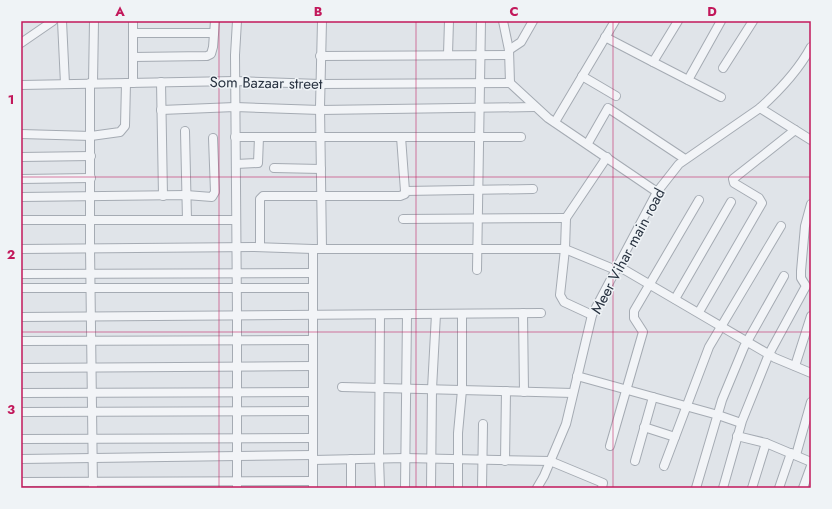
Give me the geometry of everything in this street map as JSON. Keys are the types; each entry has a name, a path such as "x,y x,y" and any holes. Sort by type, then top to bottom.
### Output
{"street":[{"path":"21,43 53,21"},
{"path":"62,21 65,84"},
{"path":"94,21 90,219 94,485"},
{"path":"21,134 91,136 120,132 124,129 133,56 133,21"},
{"path":"133,56 207,56 213,51 215,21"},
{"path":"237,21 235,81 237,484"},
{"path":"322,21 320,56 322,249"},
{"path":"448,54 449,21"},
{"path":"477,270 480,190 479,82 481,21"},
{"path":"503,21 509,53 510,83 554,122 588,143 657,192"},
{"path":"320,56 448,54 480,56 509,53 521,42 533,21"},
{"path":"554,122 615,21"},
{"path":"653,62 678,21"},
{"path":"688,80 721,21"},
{"path":"724,68 752,21"},
{"path":"133,33 214,33"},
{"path":"605,37 721,98"},
{"name":"Meer Vihar main road","path":"537,488 566,424 592,315 657,192 678,164 760,108 799,67 811,47"},
{"path":"582,76 616,96"},
{"name":"Som Bazaar street","path":"21,84 235,81 320,84 510,83"},
{"path":"161,82 163,196"},
{"path":"161,110 235,107 320,110 535,106"},
{"path":"588,143 608,108 685,159"},
{"path":"760,108 811,140"},
{"path":"185,130 187,220"},
{"path":"699,312 762,203 759,198 734,184 734,179 795,130"},
{"path":"235,137 521,136"},
{"path":"236,164 258,163 259,137"},
{"path":"260,247 261,196 400,196 405,194 401,137"},
{"path":"21,197 210,197 214,195 213,138"},
{"path":"21,157 91,156"},
{"path":"592,315 561,299 559,292 565,249 566,218 607,157"},
{"path":"274,168 321,169"},
{"path":"21,179 91,178"},
{"path":"405,191 532,189"},
{"path":"610,446 643,332 633,314 699,200"},
{"path":"675,299 731,202"},
{"path":"723,488 741,423 769,354 806,286 801,278 801,271 805,226 811,204"},
{"path":"404,219 566,218"},
{"path":"21,220 236,220"},
{"path":"664,466 709,347 781,226"},
{"path":"21,249 236,247 313,249 565,249 617,268 650,284 769,354 811,373"},
{"path":"21,482 94,485 313,484 313,249"},
{"path":"21,274 236,272 313,273"},
{"path":"696,488 718,415 747,341 784,276"},
{"path":"21,288 313,288"},
{"path":"523,313 524,392"},
{"path":"21,317 313,316 542,313"},
{"path":"431,488 432,389 436,314"},
{"path":"458,486 462,390 462,314"},
{"path":"380,315 380,488"},
{"path":"405,488 404,458 407,315"},
{"path":"795,366 811,316"},
{"path":"21,341 91,342 313,340"},
{"path":"21,368 313,366"},
{"path":"577,376 718,415 741,423"},
{"path":"342,387 573,393"},
{"path":"505,461 506,391"},
{"path":"21,394 313,392"},
{"path":"635,461 653,397"},
{"path":"779,488 793,454 811,402"},
{"path":"21,412 313,411"},
{"path":"482,488 483,424"},
{"path":"644,427 675,436"},
{"path":"737,436 766,443 811,462"},
{"path":"21,439 313,438"},
{"path":"752,488 766,443"},
{"path":"21,459 431,458 550,461 603,483 602,488"},
{"path":"351,459 351,488"},
{"path":"802,488 811,466"}]}
